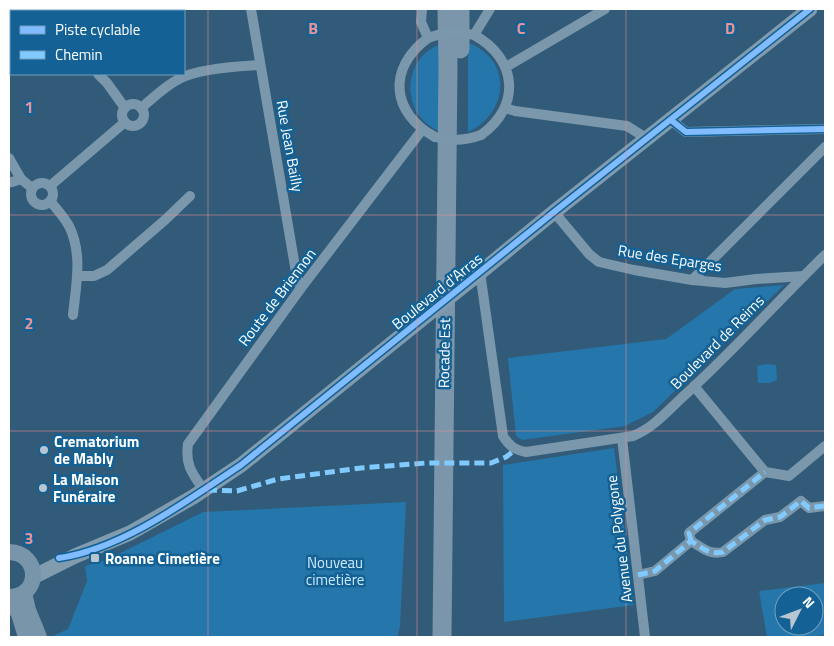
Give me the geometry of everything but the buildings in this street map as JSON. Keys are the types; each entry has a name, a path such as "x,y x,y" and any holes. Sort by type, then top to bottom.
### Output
{"highway":[{"name":"Rocade Est","path":"442,637 447,9"},
{"name":"Rocade Est","path":"454,637 460,9"}],"main road":[{"name":"Boulevard d'Arras","path":"31,569 75,556 130,533 193,497 241,464 646,138 810,9"},
{"path":"10,549 22,555 31,569 29,588 14,596"},
{"path":"14,596 26,637"},
{"path":"14,596 28,610 39,637"}],"street":[{"name":"Rue Jean Bailly","path":"250,9 297,278 302,288"},
{"path":"422,9 421,22 428,38"},
{"path":"474,35 490,9"},
{"path":"506,67 605,9"},
{"path":"451,32 474,35 494,48 506,67 509,94 505,108 495,123 481,134 466,140 450,141 435,137 422,130 413,122 402,102 400,78 404,66 418,45 428,38 451,32"},
{"path":"141,108 180,78 197,73 260,65"},
{"path":"99,75 125,108"},
{"path":"133,104 141,108 144,116 140,124 131,126 125,122 122,116 125,108 133,104"},
{"path":"505,108 627,126 646,138"},
{"path":"671,120 686,132 825,129"},
{"path":"50,186 125,122"},
{"name":"Route de Briennon","path":"203,489 189,469 186,455 188,444 302,288 422,130"},
{"path":"692,280 825,147"},
{"path":"9,158 21,179 32,188"},
{"path":"9,182 21,179"},
{"path":"39,183 50,186 53,194 50,201 43,205 36,203 31,196 32,188 39,183"},
{"path":"77,276 94,276 107,270 190,196"},
{"path":"50,201 68,224 78,251 73,315"},
{"name":"Rue des Eparges","path":"554,212 589,254 599,262 692,280 725,283 804,276"},
{"name":"Boulevard de Reims","path":"475,276 503,436 515,450 526,452 622,438 644,431 660,420 726,357 804,276 823,260"},
{"path":"694,386 764,472 789,476 825,446"},
{"name":"Avenue du Polygone","path":"622,438 646,637"},
{"path":"764,472 689,533 691,541 707,552 715,554 723,552 765,520 780,517 801,501 809,508 825,506"},
{"path":"638,575 655,571 691,541"}],"green space":[{"path":"468,43 483,51 493,61 499,73 500,86 498,100 492,112 482,123 468,132"},
{"path":"441,44 439,131 426,123 417,113 410,87 418,61 428,51"},
{"path":"784,285 653,412 625,426 522,440 516,436 508,358 666,339 735,289"},
{"path":"766,364 776,365 777,380 770,383 758,383 757,366"},
{"path":"614,448 634,605 504,622 503,465"},
{"name":"Nouveau cimetière","path":"406,502 400,627 397,637 53,637 68,629 87,581 85,566 106,560 203,512"},
{"path":"825,583 825,635 824,586 800,586"},
{"path":"774,589 774,636 814,636 767,637 759,591"}],"marked path":[{"path":"207,490 237,491 278,479 361,468 426,463 491,463 506,457 515,450"},
{"path":"691,541 689,533 765,472"},
{"path":"638,575 655,571 691,541 710,552 723,552 765,520 780,517 801,501 809,508 825,506"}],"cycle path":[{"path":"59,558 107,545 130,534 177,507 241,465 554,212 810,9"},
{"path":"671,120 686,132 825,129"}],"place":[{"name":"Crematorium de Mably","path":"44,450"},
{"name":"La Maison Funéraire","path":"43,488"},
{"name":"Roanne Cimetière","path":"95,558"}]}
